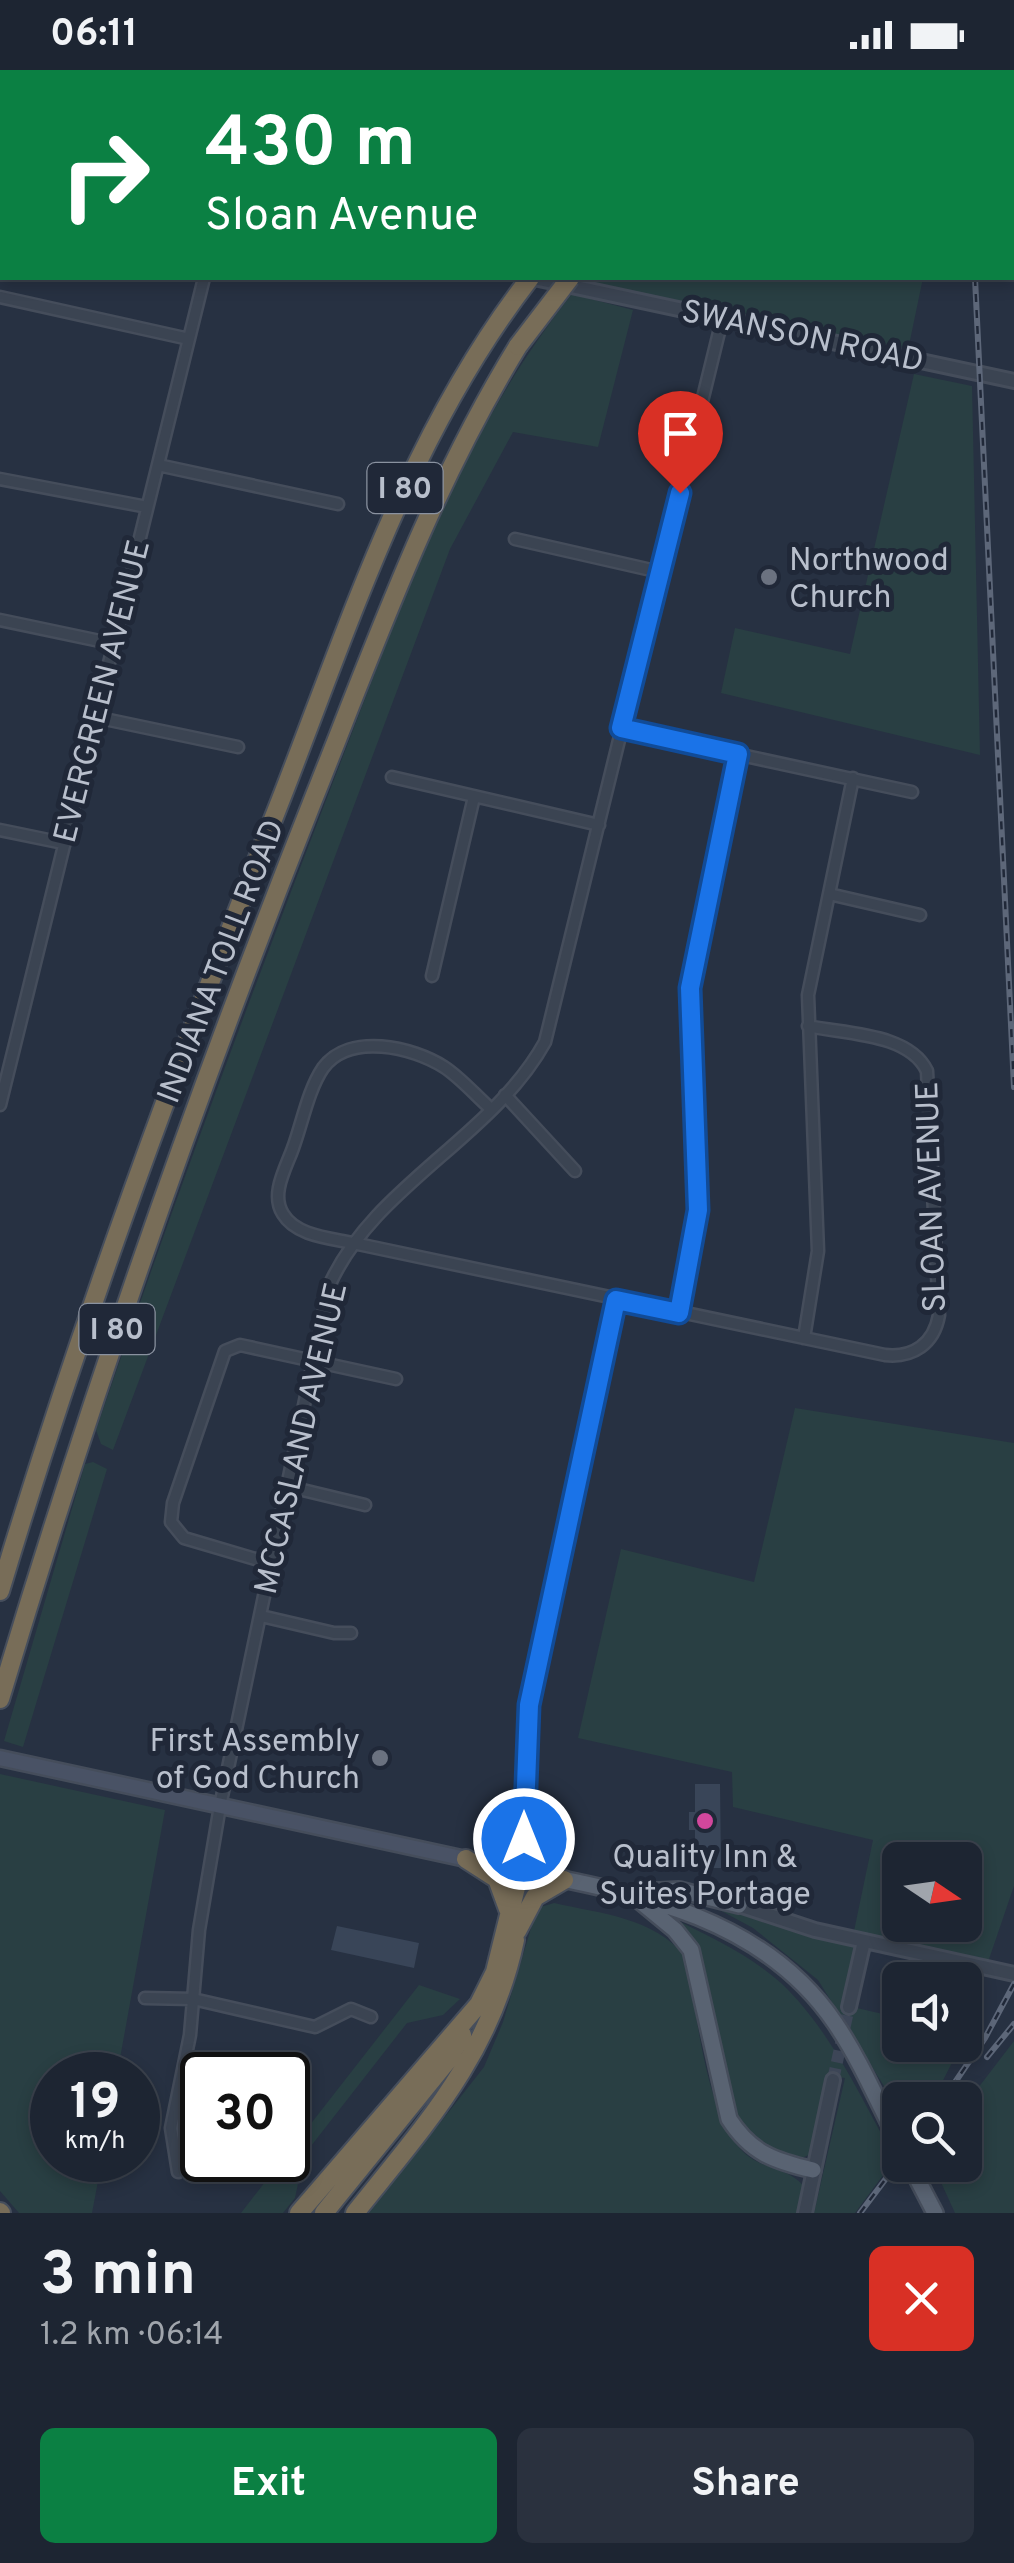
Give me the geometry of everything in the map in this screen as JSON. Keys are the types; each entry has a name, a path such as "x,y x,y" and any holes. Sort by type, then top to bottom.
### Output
{"highway":[{"name":"INDIANA TOLL ROAD","path":"0,1591 136,1180 334,661 428,439 494,325 530,280"},
{"name":"INDIANA TOLL ROAD","path":"0,1699 76,1449 221,1038 428,512 480,407 518,346 568,280"},
{"path":"466,1859 492,1874 502,1885 512,1928"},
{"path":"355,2213 466,2072 502,1995 520,1871"},
{"path":"324,2213 448,2061 495,1972 512,1928 535,1897 564,1880"},
{"path":"300,2213 479,2004"},
{"path":"338,2213 450,2069 480,2041"}],"main road":[{"path":"4,1759 625,1892 688,1910 752,1943 799,1982 834,2021 882,2110"},
{"path":"625,1892 680,1890 739,1906"},
{"path":"625,1892 648,1906 690,1950 728,2119 744,2142 762,2155 813,2170"},
{"path":"919,2182 936,2213"}],"street":[{"name":"EVERGREEN AVENUE","path":"0,1105 204,280"},
{"name":"SWANSON ROAD","path":"541,280 1014,380"},
{"path":"0,297 189,340"},
{"name":"MCCASLAND AVENUE","path":"178,2172 171,2128 220,1806 329,1286 352,1243 505,1095 545,1042 722,320"},
{"path":"158,465 338,504"},
{"path":"0,479 147,507"},
{"path":"515,539 660,572"},
{"path":"0,620 114,644"},
{"path":"95,717 238,748"},
{"path":"621,728 912,792"},
{"path":"679,1313 698,1210 690,988 738,754"},
{"path":"392,777 599,825"},
{"path":"804,1338 818,1251 808,996 854,778"},
{"path":"432,976 474,797"},
{"path":"0,830 64,843"},
{"path":"829,894 920,914"},
{"name":"SLOAN AVENUE","path":"490,1109 444,1066 402,1050 360,1046 341,1053 324,1068 278,1198 281,1212 300,1230 352,1243 898,1356 924,1346 939,1315 927,1071 922,1060 902,1046 808,1026"},
{"path":"505,1095 575,1171"},
{"path":"520,1871 529,1705 616,1300"},
{"path":"272,1564 184,1538 174,1529 171,1513 226,1351 240,1345 396,1378"},
{"path":"286,1486 366,1505"},
{"path":"261,1616 334,1633 351,1633"},
{"path":"739,1906 864,1941 1014,1974"},
{"path":"849,2007 864,1941"},
{"path":"144,1998 193,1999 314,2027 352,2009 371,2017"},
{"path":"805,2213 833,2080"}],"green space":[{"path":"586,280 923,280 908,350"},
{"path":"572,294 633,310 598,447 513,432 450,549 113,1450 101,1444 96,1430 271,943 407,591 495,407"},
{"path":"914,374 972,386 980,755 721,693 735,628 850,654"},
{"path":"795,1408 1014,1443 1014,1886 988,1962 902,1942 982,1942 982,1842 882,1842 882,1937 854,1931 873,1840 733,1807 732,1772 578,1738 621,1549 754,1582"},
{"path":"93,1462 107,1469 23,1747 4,1741 85,1464"},
{"path":"0,1774 165,1810 121,2052 30,2052 30,2182 98,2182 92,2213 19,2213 0,2191"},
{"path":"705,1902 856,1945 844,2005 882,2014 882,2062 952,2062 942,2082 882,2083 818,1980 753,1928"},
{"path":"554,1903 642,1925 686,1957 703,2056 726,2128 745,2154 803,2185 798,2213 369,2213 484,2067 503,2022 537,1908"},
{"path":"674,1919 743,1955 781,1983 815,2022 844,2066 882,2135 882,2177 855,2213 814,2213 845,2078 829,2076 811,2154 802,2158 790,2156 758,2145 733,2112 720,2065 705,1972"},
{"path":"419,1985 460,1999 443,2015 407,2023 310,2147 310,2125"},
{"path":"1014,2041 1014,2213 955,2213 941,2182 982,2182 982,2083"},
{"path":"265,2182 298,2182 295,2198 283,2213 241,2213"}],"building":[{"name":"Quality Inn & Suites Portage","path":"695,1784 720,1784 721,1868 695,1868 695,1830 689,1830 689,1812 695,1812"},
{"path":"337,1926 419,1943 414,1968 331,1950"}],"tunnel":[{"path":"833,2080 849,2007"}],"railway":[{"path":"975,280 1014,1087"},
{"path":"955,2082 1014,1984"},
{"path":"987,2057 1014,2024"},
{"path":"860,2213 883,2182"}],"place":[{"name":"Northwood Church","path":"769,577"},
{"name":"First Assembly of God Church","path":"380,1758"},
{"name":"Quality Inn & Suites Portage","path":"705,1821"}],"route":[{"path":"524,1839 524,1737 529,1705 616,1300 679,1313 698,1210 690,988 738,754 621,728 680,493"}]}
